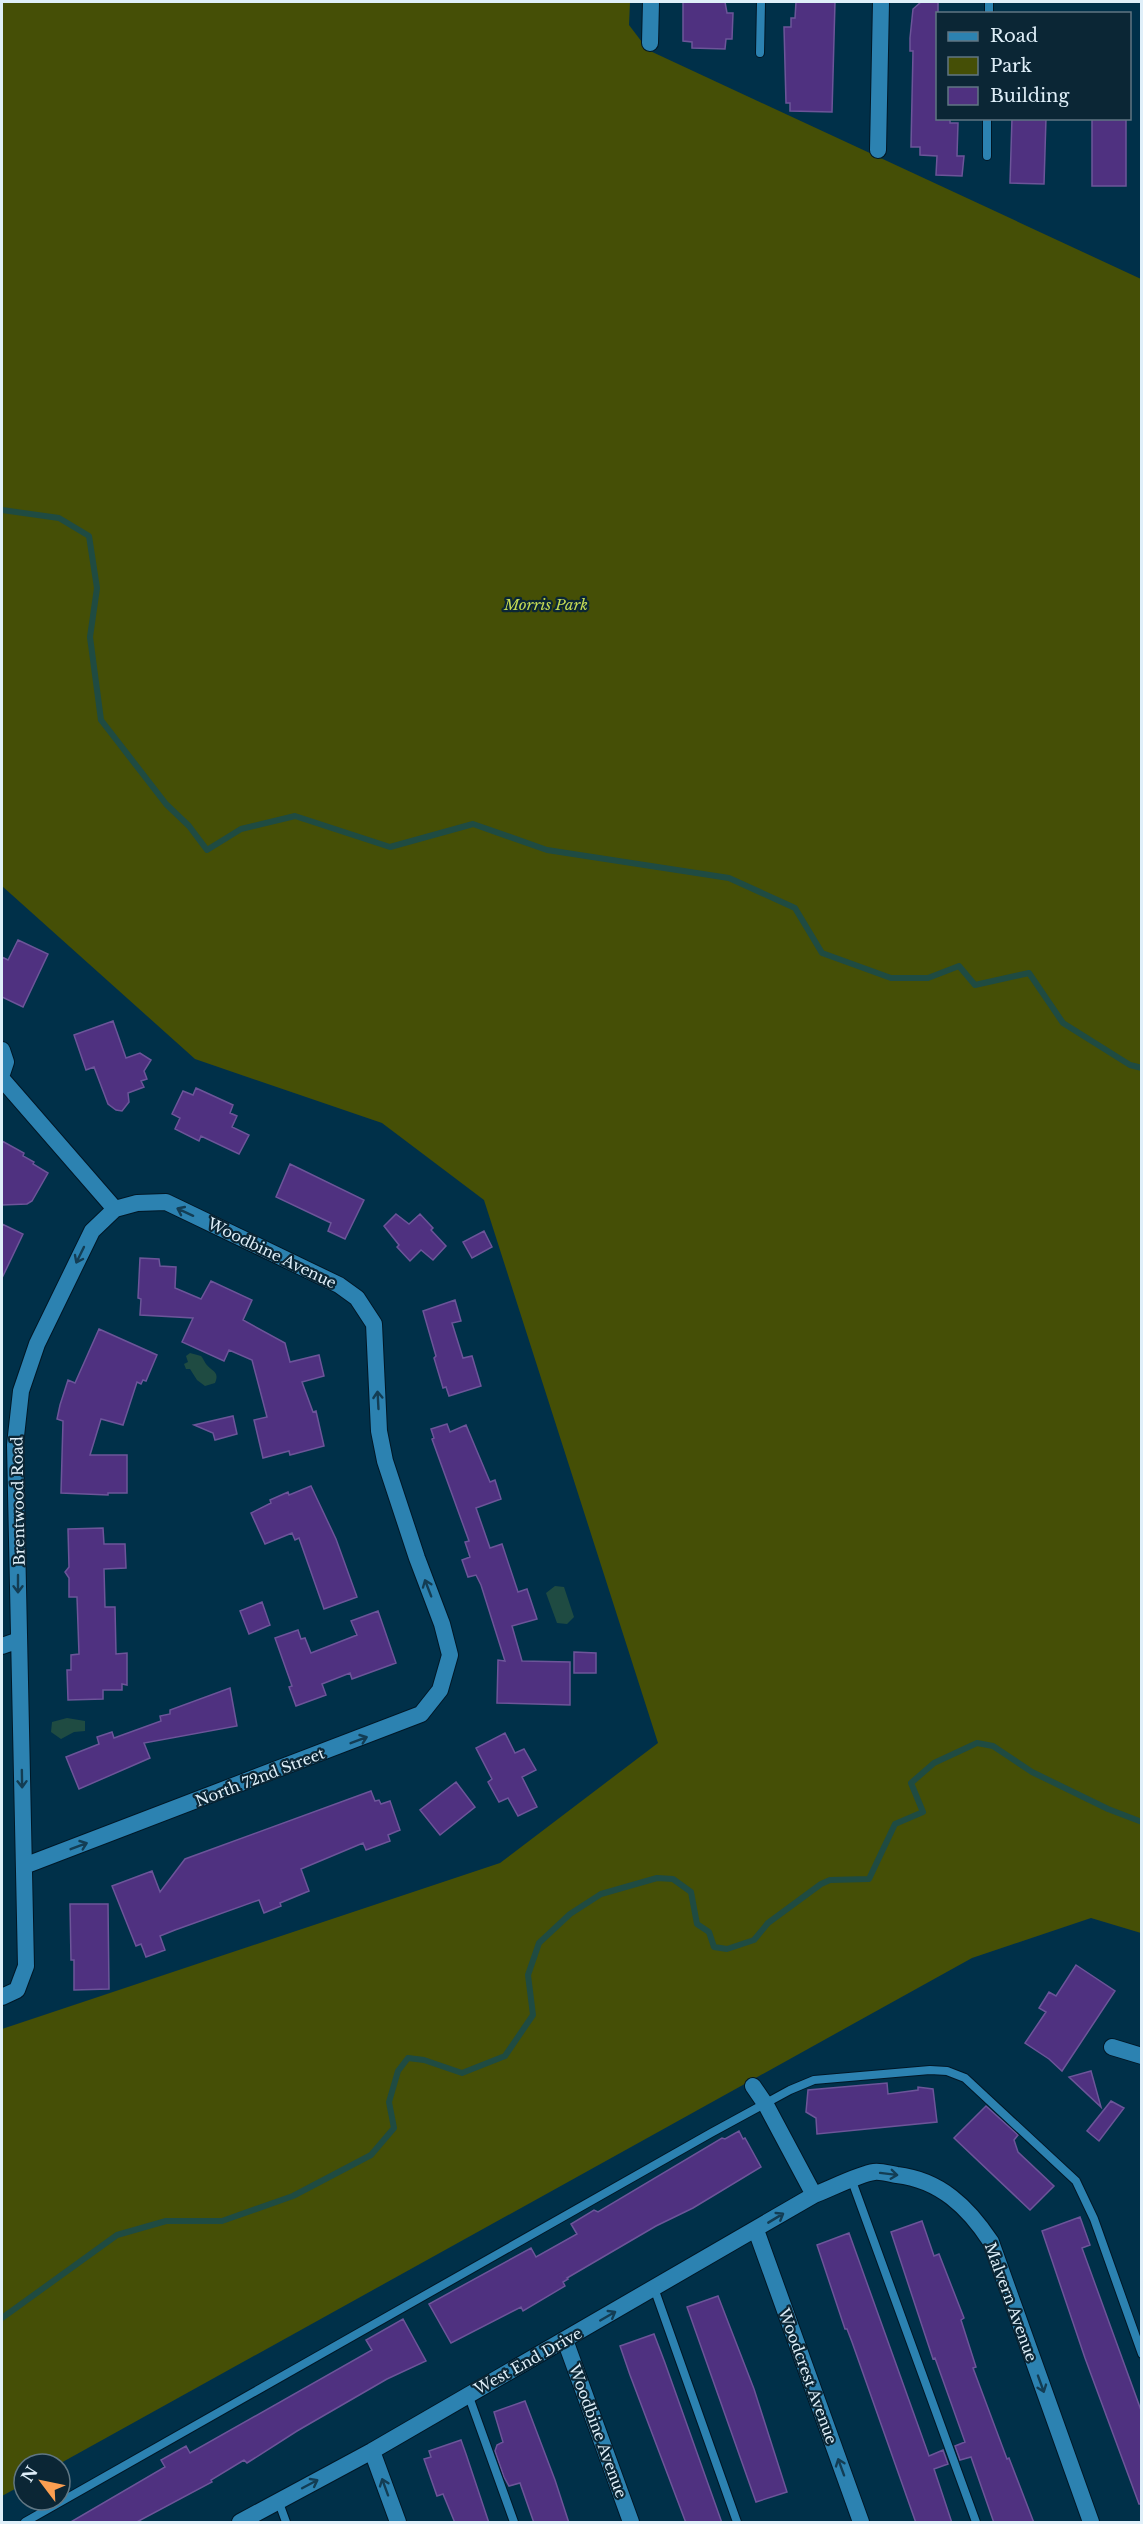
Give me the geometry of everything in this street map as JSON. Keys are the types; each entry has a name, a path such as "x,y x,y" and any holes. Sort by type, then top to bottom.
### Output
{"street":[{"path":"650,43 651,2"},
{"path":"878,150 881,2"},
{"path":"2,1050 6,1062 2,1077 115,1209"},
{"name":"Woodbine Avenue","path":"115,1209 137,1203 166,1202 339,1284 357,1298 374,1324 380,1431 385,1461 447,1643"},
{"name":"Brentwood Road","path":"9,1993 26,1966 15,1445 21,1391 37,1344 92,1231 115,1209"},
{"path":"2,1646 19,1640"},
{"name":"North 72nd Street","path":"24,1866 421,1714 440,1690 450,1655 447,1643"},
{"path":"1112,2048 1142,2056"},
{"path":"753,2086 766,2105 814,2195"},
{"name":"Malvern Avenue","path":"814,2195 874,2172 905,2176 930,2183 955,2198 976,2219 991,2242 1091,2523"},
{"name":"West End Drive","path":"240,2523 278,2500 372,2451 814,2195"},
{"name":"Woodcrest Avenue","path":"756,2230 861,2523"},
{"name":"Woodbine Avenue","path":"565,2340 631,2523"},
{"path":"372,2451 398,2523"}],"lane":[{"path":"760,53 761,2"},
{"path":"987,120 987,156"},
{"path":"25,2523 669,2156 790,2090 814,2080 930,2070 947,2071 965,2078 1076,2181 1094,2219 1142,2354"},
{"path":"852,2181 976,2523"},
{"path":"654,2288 737,2523"},
{"path":"468,2394 514,2523"},
{"path":"278,2500 286,2523"}],"green space":[{"name":"Morris Park","path":"2,2 630,2 629,25 648,50 1141,279 1141,1933 1091,1918 972,1958 72,2457 72,2452 12,2452 12,2491 2,2496 2,2029 500,1863 658,1743 484,1200 382,1123 195,1059 2,886"}],"shaded area":[{"path":"190,1353 201,1356 215,1372 217,1376 215,1383 205,1386 197,1380 190,1369 186,1369 184,1364 188,1362 186,1356"},
{"path":"555,1586 564,1587 574,1617 567,1624 557,1623 546,1593"},
{"path":"67,1718 85,1721 85,1731 74,1732 61,1739 51,1732 52,1722"}],"building":[{"path":"683,2 725,2 727,13 733,13 732,39 726,39 725,49 692,48 692,42 683,41"},
{"path":"796,2 835,2 832,112 790,111 790,103 786,103 784,27 791,27 791,18 795,18"},
{"path":"921,2 938,2 938,12 936,12 936,120 950,120 950,123 958,123 957,156 964,156 962,176 936,175 937,156 920,155 920,147 911,147 913,51 910,51 910,38 913,9"},
{"path":"1012,120 1046,120 1044,184 1010,183"},
{"path":"1092,120 1126,120 1126,186 1092,186"},
{"path":"18,940 48,954 23,1007 2,997 2,957 8,960"},
{"path":"113,1021 126,1058 140,1053 151,1060 144,1071 147,1079 141,1081 144,1087 128,1093 129,1102 122,1111 108,1104 94,1067 86,1070 74,1035"},
{"path":"196,1088 233,1105 230,1113 237,1116 232,1127 249,1135 239,1154 201,1136 199,1141 175,1129 180,1118 172,1114 183,1091 193,1095"},
{"path":"2,1141 24,1153 23,1156 48,1173 32,1201 27,1204 2,1205"},
{"path":"290,1164 364,1200 345,1239 328,1231 331,1223 276,1197"},
{"path":"396,1214 409,1224 420,1214 446,1246 433,1260 421,1250 410,1261 397,1247 399,1245 384,1226"},
{"path":"2,1224 23,1234 2,1278"},
{"path":"484,1231 492,1247 472,1258 463,1242"},
{"path":"140,1258 159,1259 160,1266 176,1267 175,1288 201,1299 211,1281 252,1300 243,1320 285,1343 290,1362 319,1355 324,1376 302,1382 313,1412 316,1411 324,1446 290,1455 289,1451 263,1458 254,1420 267,1417 252,1360 229,1350 224,1361 182,1342 193,1318 140,1315 141,1299 138,1298"},
{"path":"455,1300 461,1321 452,1323 463,1358 472,1356 481,1386 449,1396 446,1387 443,1388 423,1311"},
{"path":"99,1329 157,1355 146,1381 143,1380 141,1384 137,1382 123,1425 101,1419 90,1455 127,1455 127,1493 108,1493 108,1495 61,1493 63,1421 57,1419 60,1405 68,1380 75,1383"},
{"path":"233,1416 237,1434 215,1440 213,1433 194,1425"},
{"path":"447,1424 450,1432 466,1425 490,1482 495,1480 501,1499 476,1508 490,1548 502,1544 518,1592 527,1589 537,1619 512,1626 522,1661 570,1662 570,1705 497,1703 498,1660 505,1661 481,1585 476,1575 468,1577 462,1560 470,1557 465,1542 469,1541 432,1439 434,1438 431,1429"},
{"path":"311,1486 336,1539 357,1597 324,1609 299,1538 295,1540 292,1533 265,1544 251,1513 271,1503 270,1500"},
{"path":"103,1528 104,1544 125,1544 126,1568 104,1569 105,1607 115,1607 116,1654 127,1653 127,1685 122,1684 122,1690 103,1690 103,1699 68,1700 67,1670 71,1670 71,1655 79,1654 77,1597 69,1597 69,1578 65,1572 69,1567 68,1529"},
{"path":"262,1602 270,1625 249,1634 240,1611"},
{"path":"378,1611 396,1663 352,1679 350,1673 322,1684 326,1695 296,1706 289,1687 292,1686 275,1638 298,1630 301,1639 305,1638 311,1653 357,1635 351,1621"},
{"path":"574,1652 596,1653 596,1673 574,1673"},
{"path":"230,1688 237,1726 144,1743 150,1758 79,1789 66,1757 99,1744 97,1737 112,1732 114,1738 161,1721 160,1716 170,1714 170,1710"},
{"path":"505,1733 515,1753 524,1749 536,1770 522,1777 537,1807 518,1816 508,1798 499,1802 488,1782 492,1779 476,1748"},
{"path":"456,1782 475,1807 440,1835 420,1810"},
{"path":"371,1791 375,1801 379,1800 381,1804 390,1801 400,1830 388,1835 390,1841 366,1850 363,1843 301,1869 309,1891 280,1903 281,1906 264,1913 259,1900 175,1930 160,1936 165,1950 146,1957 141,1944 136,1946 112,1886 152,1871 160,1892 185,1859"},
{"path":"70,1904 108,1904 109,1989 74,1990"},
{"path":"1076,1965 1115,1991 1062,2071 1025,2043 1046,2012 1039,2008 1049,1992 1056,1996"},
{"path":"1091,2071 1101,2107 1069,2077"},
{"path":"887,2083 888,2094 918,2090 918,2087 933,2089 937,2122 817,2134 816,2118 806,2112 808,2090"},
{"path":"1111,2101 1124,2108 1099,2141 1087,2131"},
{"path":"986,2106 1018,2135 1014,2140 1018,2152 1054,2186 1030,2210 954,2138"},
{"path":"739,2131 761,2167 693,2208 656,2226 567,2278 563,2282 565,2286 523,2311 521,2307 451,2343 429,2304 531,2248 536,2257 577,2234 571,2224 594,2210 598,2212 722,2138 725,2139"},
{"path":"1080,2217 1090,2245 1082,2248 1142,2413 1142,2504 1139,2504 1085,2358 1042,2231"},
{"path":"922,2221 934,2256 939,2254 964,2318 961,2320 976,2367 973,2368 1034,2523 994,2523 971,2457 960,2460 955,2446 965,2442 935,2358 933,2359 891,2232"},
{"path":"849,2233 929,2456 943,2450 948,2464 934,2469 952,2523 916,2523 852,2342 845,2329 817,2245"},
{"path":"718,2296 754,2389 787,2492 756,2502 687,2307"},
{"path":"403,2319 426,2361 387,2379 247,2463 244,2460 211,2480 212,2482 135,2523 69,2523 165,2467 161,2460 186,2446 190,2453 372,2350 366,2340"},
{"path":"654,2334 722,2523 686,2523 630,2375 620,2346"},
{"path":"525,2401 569,2523 534,2523 520,2483 509,2486 504,2477 495,2451 497,2445 503,2442 494,2412"},
{"path":"461,2440 489,2523 455,2523 443,2494 437,2496 424,2459 431,2457 429,2451"}],"waterway":[{"path":"2,510 59,518 89,536 97,588 90,637 101,720 166,804 189,826 207,850 241,829 295,816 390,847 473,824 547,850 729,878 795,908 822,953 891,978 928,978 959,966 975,985 1029,973 1063,1023 1130,1065 1142,1068"},
{"path":"2,2318 117,2235 166,2221 222,2221 293,2196 371,2155 394,2128 389,2102 398,2071 408,2058 424,2060 462,2073 505,2056 533,2015 528,1975 539,1943 570,1914 601,1894 657,1878 673,1879 691,1892 697,1924 709,1932 714,1947 727,1949 754,1940 768,1923 821,1884 830,1880 869,1879 895,1824 923,1812 911,1783 934,1763 977,1743 993,1746 1032,1772 1108,1809 1142,1822"}]}
